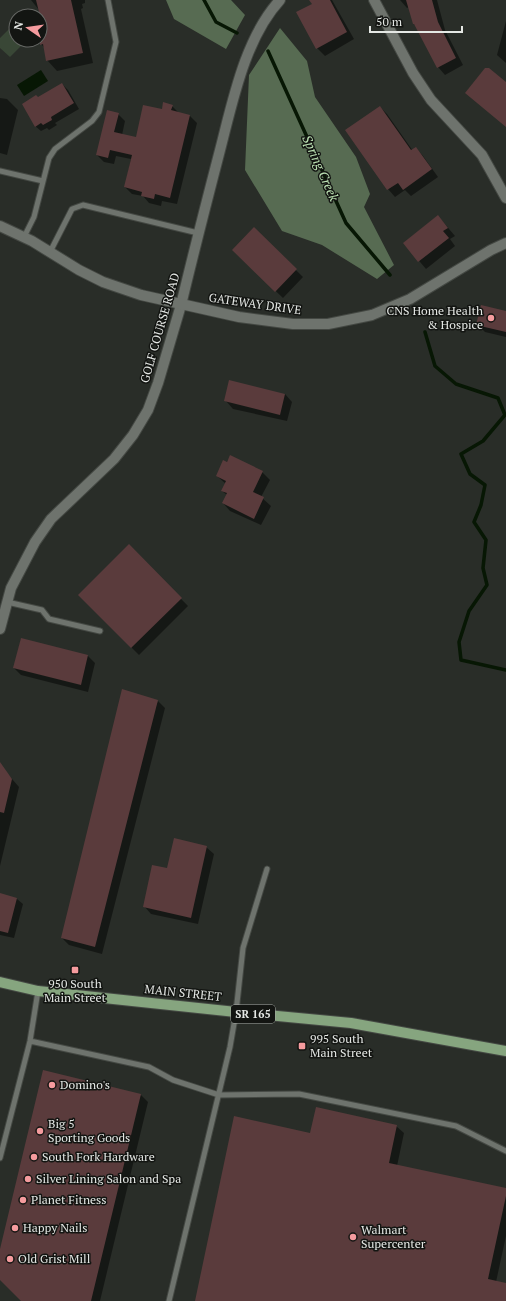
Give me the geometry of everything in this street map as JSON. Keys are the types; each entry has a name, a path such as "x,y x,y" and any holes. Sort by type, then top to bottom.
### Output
{"main road":[{"name":"MAIN STREET","path":"0,982 38,991 351,1023 506,1051"}],"street":[{"name":"GOLF COURSE ROAD","path":"0,629 11,588 35,542 51,519 114,459 133,435 148,410 158,383 181,305 198,233 244,63 259,31 280,0"},
{"path":"374,0 413,73 431,100 482,156 506,198"},
{"name":"GATEWAY DRIVE","path":"0,226 24,237 103,282 141,295 239,317 293,324 328,324 372,316 410,299 506,243"}],"lane":[{"path":"24,237 34,217 49,158 55,149 92,121 99,112 116,42 108,0"},
{"path":"0,171 43,181"},
{"path":"50,252 72,209 83,206 198,233"},
{"path":"7,602 42,610 49,619 100,631"},
{"path":"169,1301 219,1095 236,1012 243,948 267,869"},
{"path":"0,1158 2,1139 30,1041 38,991"},
{"path":"30,1041 149,1068 173,1080 219,1095 299,1094 456,1126 506,1151"}],"shaded area":[{"path":"166,0 231,0 245,15 226,49 174,19"},
{"path":"280,28 307,61 315,97 356,157 370,194 364,207 394,265 377,279 322,245 282,231 245,170 249,75"},
{"path":"8,30 8,48 19,48 10,57 0,48 0,38"},
{"path":"41,70 48,81 24,96 17,85"}],"building":[{"path":"36,0 71,0 83,53 46,61 44,48 48,48 48,8 38,8"},
{"path":"309,0 330,0 347,32 316,49 296,12 312,4"},
{"path":"406,0 432,0 438,22 456,58 437,68 413,24"},
{"path":"485,68 489,68 506,82 506,127 465,93"},
{"path":"62,83 74,103 51,117 52,120 43,125 41,123 35,127 22,104 36,95 38,97"},
{"path":"163,102 173,105 171,110 190,115 170,198 155,194 154,199 141,196 142,192 124,187 132,155 110,150 108,158 96,155 107,110 119,113 114,132 136,137 143,105 162,109"},
{"path":"380,106 411,150 416,147 432,169 403,190 398,183 387,190 345,130"},
{"path":"438,215 448,228 443,231 449,238 418,262 403,243"},
{"path":"254,227 297,269 275,292 232,250"},
{"path":"481,305 506,311 506,332 476,325"},
{"path":"229,380 285,394 280,415 224,401"},
{"path":"230,455 263,471 253,492 264,497 254,519 222,503 227,493 221,491 226,481 216,476 223,460 227,462"},
{"path":"129,544 182,598 131,648 78,595"},
{"path":"21,638 88,655 81,685 13,668"},
{"path":"122,689 158,700 95,947 61,938"},
{"path":"0,762 12,779 4,813 0,812"},
{"path":"174,838 207,846 191,918 143,907 152,865 167,868"},
{"path":"0,893 17,898 8,933 0,931"},
{"path":"43,1070 141,1094 91,1301 21,1301 0,1280 0,1249"},
{"name":"Walmart Supercenter","path":"316,1107 397,1125 389,1163 506,1188 506,1196 488,1279 506,1283 506,1301 195,1301 234,1116 310,1133"}],"waterway":[{"name":"Spring Creek","path":"204,0 216,22 237,33"},
{"name":"Spring Creek","path":"268,51 346,223 390,275"},
{"name":"Spring Creek","path":"425,332 435,366 456,384 498,398 505,415 483,441 461,454 470,474 485,485 481,505 474,522 486,540 483,568 487,585 469,611 459,642 461,660 506,670"}],"place":[{"name":"CNS Home Health & Hospice","path":"491,318"},
{"name":"950 South Main Street","path":"75,970"},
{"name":"995 South Main Street","path":"302,1046"},
{"name":"Domino's","path":"52,1085"},
{"name":"Big 5 Sporting Goods","path":"40,1131"},
{"name":"South Fork Hardware","path":"34,1157"},
{"name":"Silver Lining Salon and Spa","path":"28,1179"},
{"name":"Planet Fitness","path":"23,1200"},
{"name":"Happy Nails","path":"15,1228"},
{"name":"Walmart Supercenter","path":"353,1237"},
{"name":"Old Grist Mill","path":"10,1259"}]}
